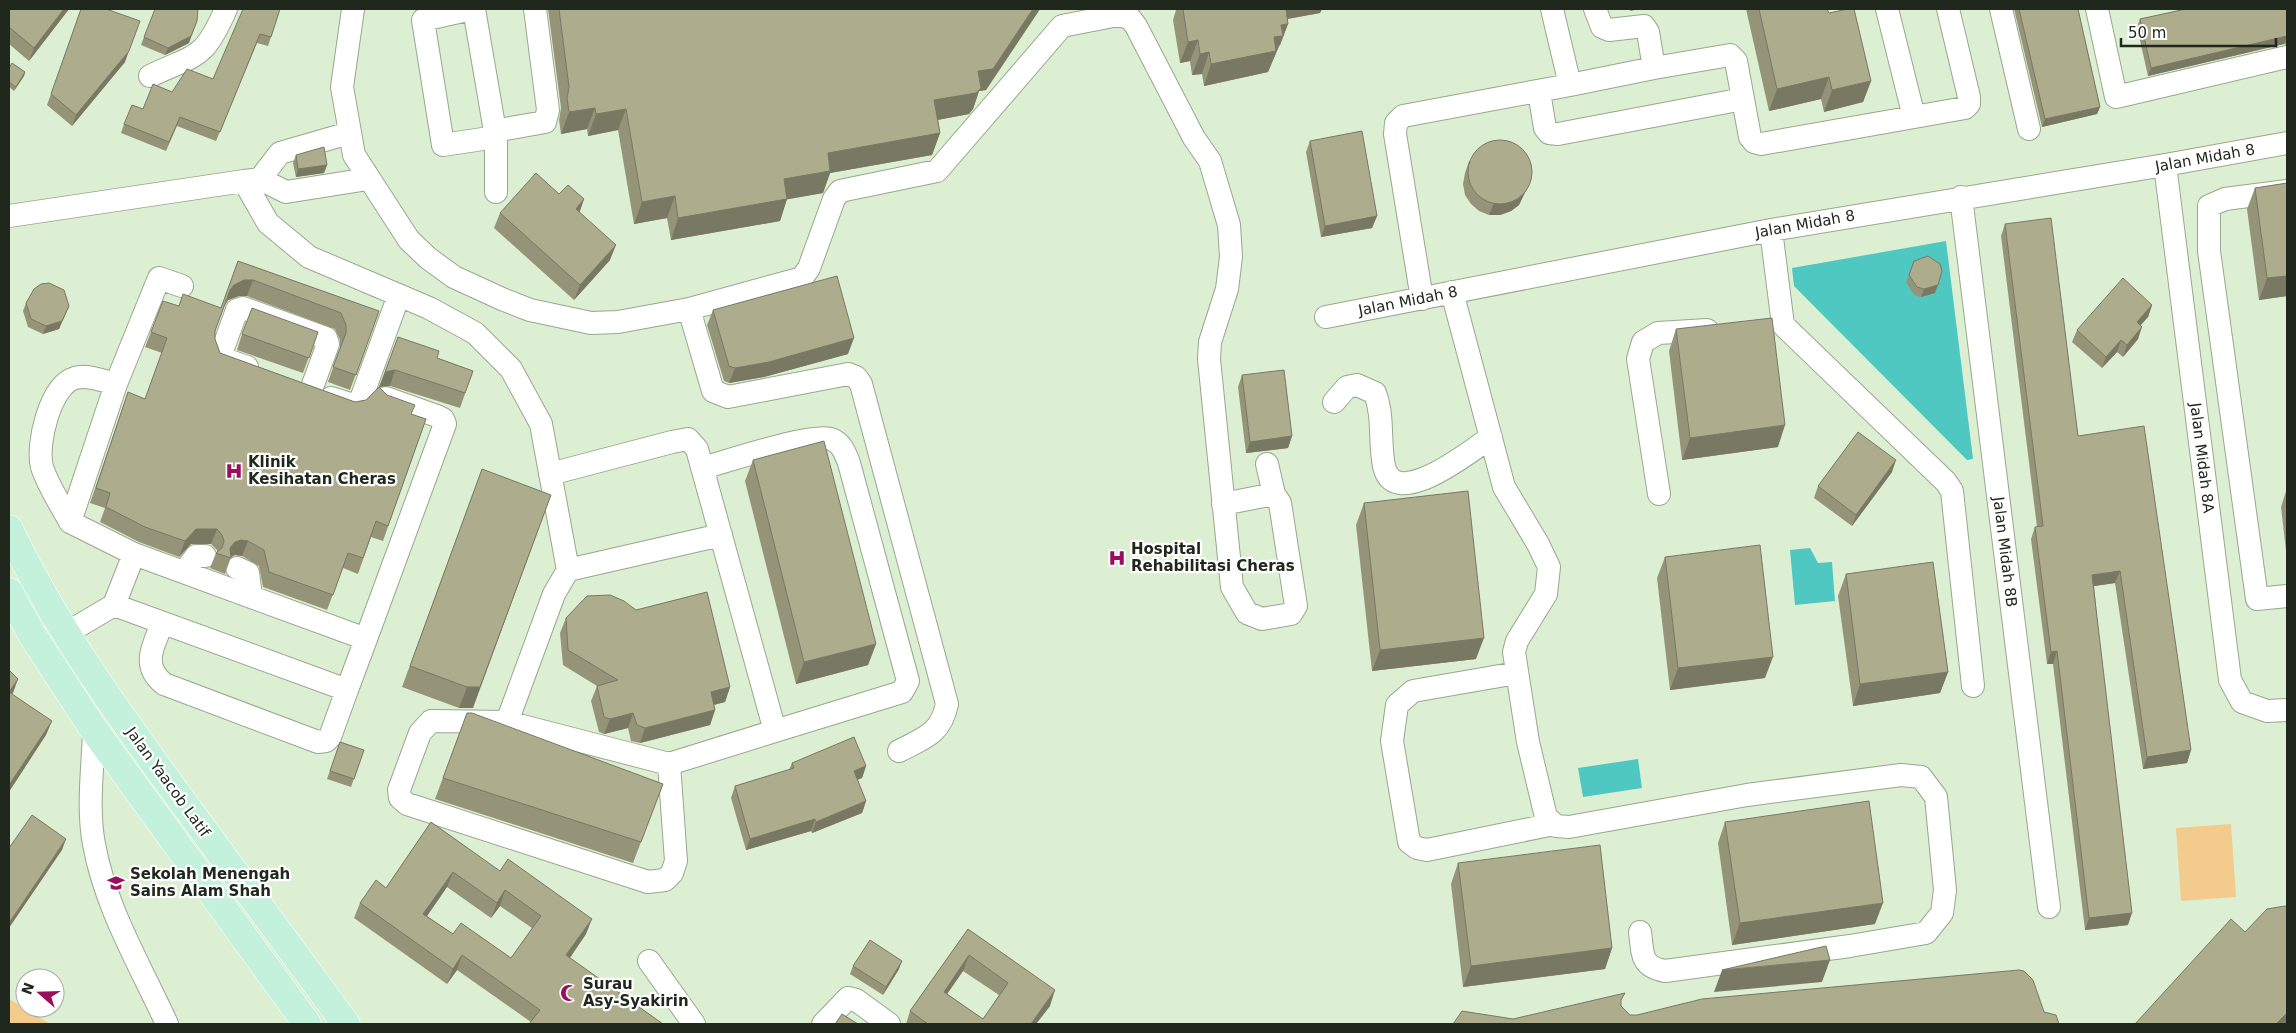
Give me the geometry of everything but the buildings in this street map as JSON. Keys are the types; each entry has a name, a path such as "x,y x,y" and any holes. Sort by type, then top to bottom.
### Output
{"main road":[{"name":"Jalan Yaacob Latif","path":"9,529 65,634 116,710 346,1024"},
{"name":"Jalan Yaacob Latif","path":"9,592 31,633 94,730 307,1024"}],"street":[{"path":"150,76 191,59 201,52 214,36 226,9"},
{"path":"353,9 342,87 354,155 409,240 428,258 454,277 502,299 561,318 591,324 618,322 689,309 802,278 809,268 834,198 840,191 937,171 1062,26 1118,15 1130,18 1136,26 1194,138 1210,161 1229,225 1231,257 1228,281 1210,342 1209,359 1232,587 1247,614 1262,619 1291,614 1296,606 1280,503 1274,494 1267,464"},
{"path":"496,192 495,134 473,9 423,20 444,145 495,134 545,122 548,110 535,9"},
{"path":"1552,9 1570,86"},
{"path":"1595,9 1602,28 1609,30 1644,26 1648,32 1654,68"},
{"path":"1886,9 1914,117"},
{"path":"1422,299 1394,134 1396,123 1403,116 1730,55 1736,61 1750,137 1754,142 1761,144 1964,108 1969,104 1969,97 1948,9"},
{"path":"2001,9 2029,129"},
{"path":"2098,9 2116,97 2287,57"},
{"path":"1539,92 1545,128 1549,133 1558,134 1743,99"},
{"path":"252,180 280,153 349,133"},
{"name":"Jalan Midah 8","path":"1326,317 1771,230 1961,197 2165,166 2287,143"},
{"name":"Jalan Midah 8A","path":"2165,166 2230,680 2242,702 2267,711 2287,710"},
{"path":"9,216 252,180 286,192 368,179"},
{"path":"252,180 268,223 309,257 430,308 475,333 511,369 541,424 568,570 554,594 507,722"},
{"path":"2287,191 2225,199 2209,206 2209,251 2257,599 2287,596"},
{"name":"Jalan Midah 8B","path":"1961,197 2049,908"},
{"path":"1771,230 1773,326 1946,482 1952,490 1973,686"},
{"path":"70,522 116,384 158,278 182,286"},
{"path":"1452,292 1504,487 1538,544 1549,567 1546,594 1517,642 1514,652 1528,742 1546,818 1554,824 1569,828 1746,795 1901,775 1921,777 1936,797 1945,890 1942,913 1926,933 1850,946 1665,971 1652,968 1644,959 1640,932"},
{"path":"268,374 224,359 222,351 237,310 243,308 326,338 328,344 302,387 353,405 357,404 399,295"},
{"path":"689,309 713,391 728,397 848,374 856,377 861,384 947,704 944,716 936,732 899,751"},
{"path":"1659,494 1638,360 1643,342 1658,333 1725,328"},
{"path":"116,384 89,377 74,378 65,384 52,404 43,428 42,466 70,522 134,554 366,640"},
{"path":"1334,402 1347,387 1357,385 1375,393 1381,417 1384,465 1387,475 1396,482 1406,484 1436,474 1490,437"},
{"path":"162,624 149,660 159,680 164,684 318,742 326,741 330,737 445,424 443,419 437,416 386,398"},
{"path":"669,764 676,862 672,873 665,880 648,882 407,804 400,798 400,790 420,733 431,721 507,722 669,764 902,692 908,681 849,463 842,447 830,438 811,438 702,468"},
{"path":"550,474 688,440 697,449 775,731"},
{"path":"1223,504 1274,494"},
{"path":"568,570 721,535"},
{"path":"65,634 114,605 134,554"},
{"path":"184,572 196,556 205,556"},
{"path":"237,568 248,574 250,596"},
{"path":"114,605 347,690"},
{"path":"1517,673 1413,691 1396,705 1392,742 1409,842 1417,848 1427,850 1554,824"},
{"path":"94,730 93,843 112,906 167,1024"},
{"path":"649,961 694,1024"},
{"path":"824,1024 842,1001 848,998 856,1000 889,1024"}],"shaded area":[{"path":"2231,824 2236,897 2181,901 2176,828"},
{"path":"9,999 15,1003 15,1018 40,1018 50,1024 9,1024"}],"water":[{"path":"1946,241 1973,459 1967,460 1794,286 1792,268"},
{"path":"1810,548 1818,563 1832,562 1835,601 1795,605 1790,550"},
{"path":"1638,759 1642,788 1583,797 1578,768"}],"place":[{"name":"Klinik Kesihatan Cheras","path":"234,471"},
{"name":"Hospital Rehabilitasi Cheras","path":"1117,558"},
{"name":"Sekolah Menengah Sains Alam Shah","path":"116,883"},
{"name":"Surau Asy-Syakirin","path":"569,993"}]}
